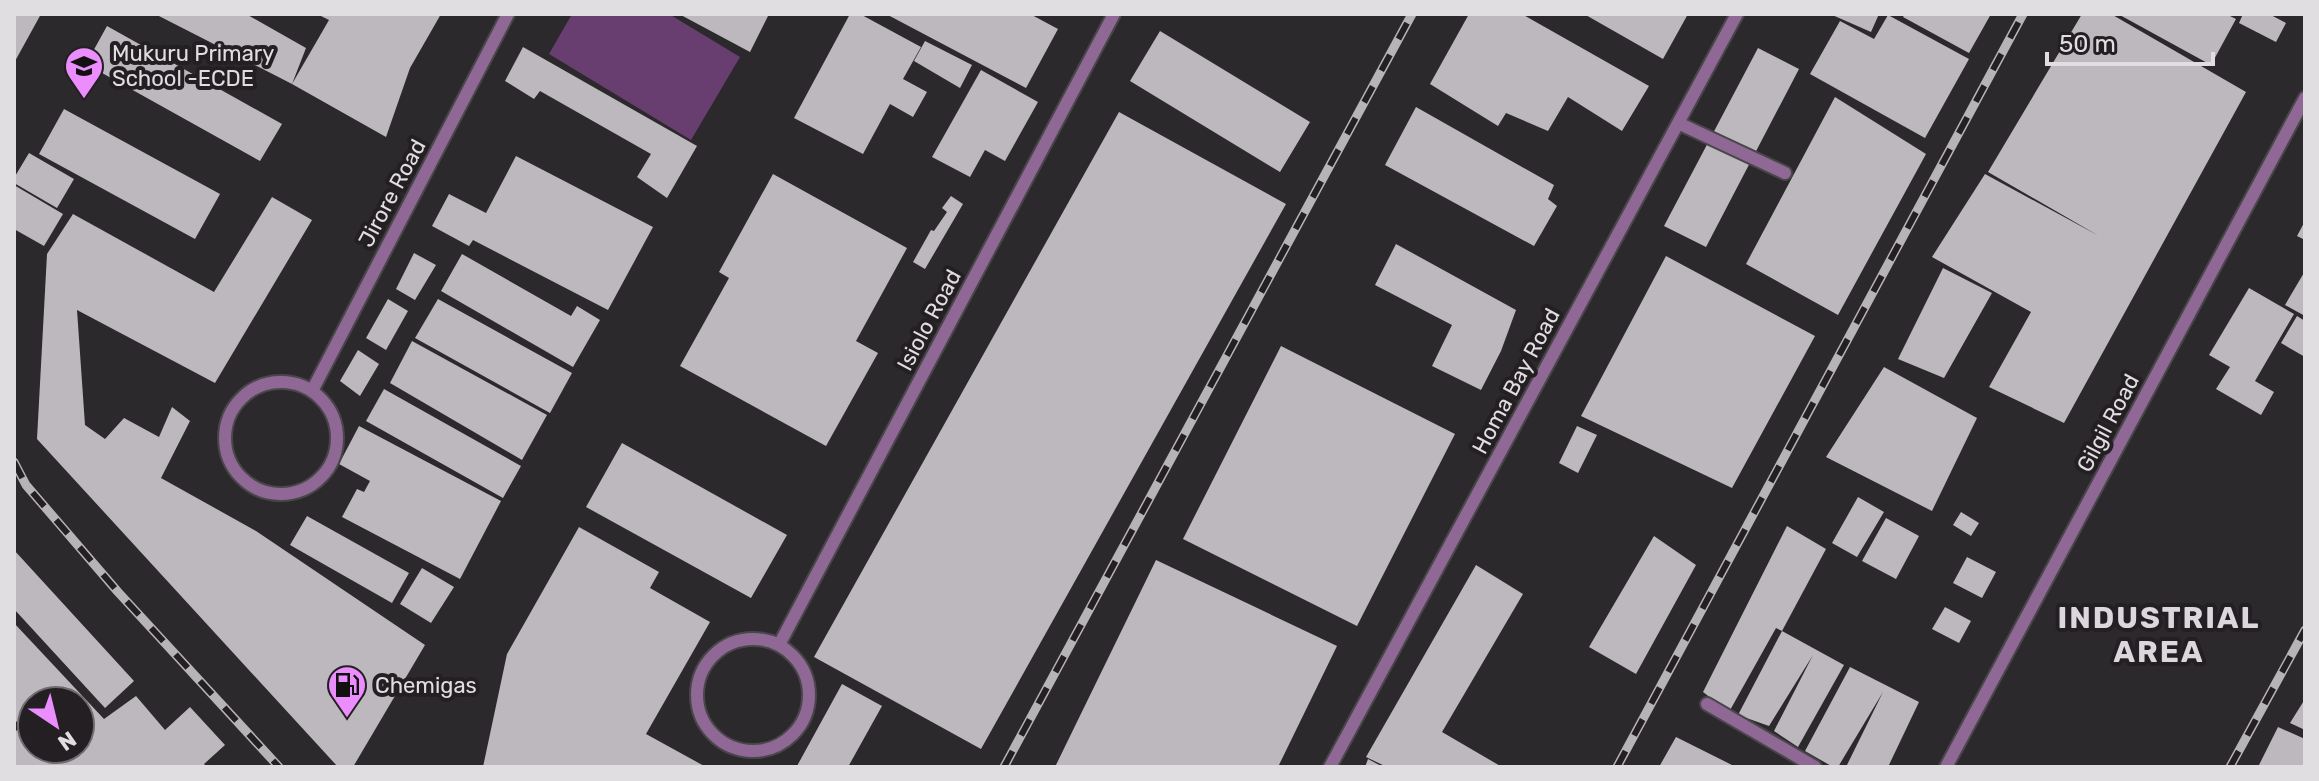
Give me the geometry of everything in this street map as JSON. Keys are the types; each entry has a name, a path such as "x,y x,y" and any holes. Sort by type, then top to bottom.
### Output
{"lane":[{"name":"Jirore Road","path":"312,391 508,14"},
{"name":"Isiolo Road","path":"779,645 1114,14"},
{"name":"Homa Bay Road","path":"1330,767 1737,14"},
{"name":"Gilgil Road","path":"1946,767 2305,98"},
{"path":"1678,123 1785,173"},
{"path":"276,382 288,382 312,391 322,399 335,421 337,446 328,470 320,479 298,492 274,495 251,486 233,470 225,446 227,420 233,408 251,390 276,382"},
{"path":"757,639 779,645 798,661 808,682 808,706 798,728 781,744 770,748 746,751 725,743 708,729 698,708 701,674 714,655 734,642 757,639"},
{"path":"1707,704 1815,767"}],"shaded area":[{"path":"572,14 669,14 740,57 691,140 549,54"}],"building":[{"path":"14,14 41,14 14,63"},
{"path":"155,14 246,14 306,48 292,84"},
{"path":"317,14 441,14 410,68 386,137 292,84 329,20"},
{"path":"679,14 769,14 750,52"},
{"path":"850,14 860,14 921,47 903,79 927,92 913,117 890,104 863,154 794,118"},
{"path":"886,14 1030,14 1058,29 1026,88"},
{"path":"1469,14 1522,14 1649,86 1622,131 1568,97 1548,131 1506,113 1498,126 1430,84"},
{"path":"1584,14 1688,14 1663,59"},
{"path":"1830,14 1879,14 1871,32"},
{"path":"1905,14 1991,14 1969,53 1903,17"},
{"path":"2082,14 2111,14 2246,92 2064,423 1989,387 2031,312 1932,257 1985,174 2099,236 1988,172"},
{"path":"2118,14 2226,14 2236,19 2211,65"},
{"path":"2243,14 2269,14 2286,23 2276,42 2239,23"},
{"path":"1888,15 1969,59 1925,138 1810,74 1840,21 1874,39"},
{"path":"107,26 282,124 260,161 86,64"},
{"path":"1160,31 1310,122 1280,172 1130,81"},
{"path":"925,41 972,65 960,88 914,61"},
{"path":"523,47 697,146 667,198 637,177 651,154 540,91 534,99 505,81"},
{"path":"1758,48 1799,69 1706,247 1664,226"},
{"path":"981,70 1038,102 1005,161 985,150 970,177 932,157"},
{"path":"1835,97 1926,154 1838,315 1746,264"},
{"path":"1416,107 1554,185 1548,199 1557,206 1534,246 1385,165"},
{"path":"64,109 220,194 195,239 39,154"},
{"path":"1119,112 1286,204 981,749 814,657"},
{"path":"29,153 74,179 57,208 14,183"},
{"path":"516,156 653,227 608,310 473,240 469,246 432,226 449,194 486,213"},
{"path":"773,174 907,248 856,341 878,353 826,446 680,366 729,278 719,272"},
{"path":"14,185 63,214 44,246 14,229"},
{"path":"951,196 963,204 925,269 913,262 931,230 934,231 947,212 942,208"},
{"path":"272,197 312,220 215,383 77,310 85,425 105,439 124,418 159,437 172,407 190,421 161,478 256,531 425,645 353,767 338,767 37,439 47,254 73,214 214,292"},
{"path":"2305,221 2305,240 2297,236"},
{"path":"1396,244 1516,310 1501,351 1481,390 1432,366 1452,325 1375,285"},
{"path":"414,253 436,265 415,300 396,289"},
{"path":"462,254 571,316 577,306 600,320 573,367 441,291"},
{"path":"1666,256 1815,336 1732,488 1581,416"},
{"path":"1943,268 1992,293 1944,378 1898,359"},
{"path":"2305,271 2305,316 2285,305"},
{"path":"2249,288 2294,314 2255,381 2274,392 2261,415 2216,389 2230,367 2209,355"},
{"path":"388,299 408,311 386,350 366,338"},
{"path":"438,299 572,373 550,413 415,338"},
{"path":"2297,316 2305,321 2305,357 2281,343"},
{"path":"412,341 547,415 522,460 390,383"},
{"path":"1281,346 1455,434 1357,626 1183,539"},
{"path":"358,350 379,364 360,396 340,381"},
{"path":"1884,367 1977,418 1932,511 1826,457"},
{"path":"384,389 521,466 503,498 366,421"},
{"path":"359,426 501,501 460,579 342,517 357,489 364,492 370,481 339,464"},
{"path":"1577,426 1597,435 1578,473 1559,463"},
{"path":"622,443 787,535 751,598 586,507"},
{"path":"1858,497 1884,512 1857,557 1832,543"},
{"path":"1961,512 1979,523 1971,536 1953,525"},
{"path":"307,516 409,573 392,603 290,545"},
{"path":"1886,518 1919,536 1896,579 1862,561"},
{"path":"1787,526 1826,549 1782,631 1776,628 1729,712 1703,692"},
{"path":"579,527 659,572 650,588 710,622 646,734 706,767 483,767 507,654"},
{"path":"1654,536 1696,565 1636,674 1589,647"},
{"path":"14,550 134,681 105,708 96,698 96,685 84,685 14,609"},
{"path":"1967,557 1996,572 1982,598 1953,583"},
{"path":"1156,560 1337,646 1278,767 1055,767"},
{"path":"1476,565 1523,594 1442,732 1502,767 1387,767 1366,757"},
{"path":"422,568 454,587 431,623 400,604"},
{"path":"1945,607 1971,621 1959,643 1932,629"},
{"path":"14,623 72,685 16,685 16,721"},
{"path":"1782,631 1844,665 1798,747 1774,731 1813,655 1769,726 1738,715"},
{"path":"1850,667 1919,702 1888,767 1846,767 1883,692 1838,767 1805,751"},
{"path":"842,684 882,706 848,767 797,766"},
{"path":"136,696 165,730 190,707 225,745 204,764 207,767 14,767 16,731 16,765 96,765 96,710 104,719"},
{"path":"2305,699 2305,730 2290,723"},
{"path":"2278,727 2305,739 2305,767 2258,767"},
{"path":"1676,737 1736,767 1659,767"},
{"path":"1368,759 1383,767 1365,767"}],"railway":[{"path":"1004,767 1412,14"},
{"path":"1617,767 2023,14"},
{"path":"14,462 26,485 118,592 279,767"},
{"path":"2230,767 2305,630"}],"place":[{"name":"Mukuru Primary School -ECDE","path":"84,100"},
{"name":"Chemigas","path":"347,719"}],"district":[{"name":"INDUSTRIAL AREA","path":"2159,635"}]}
